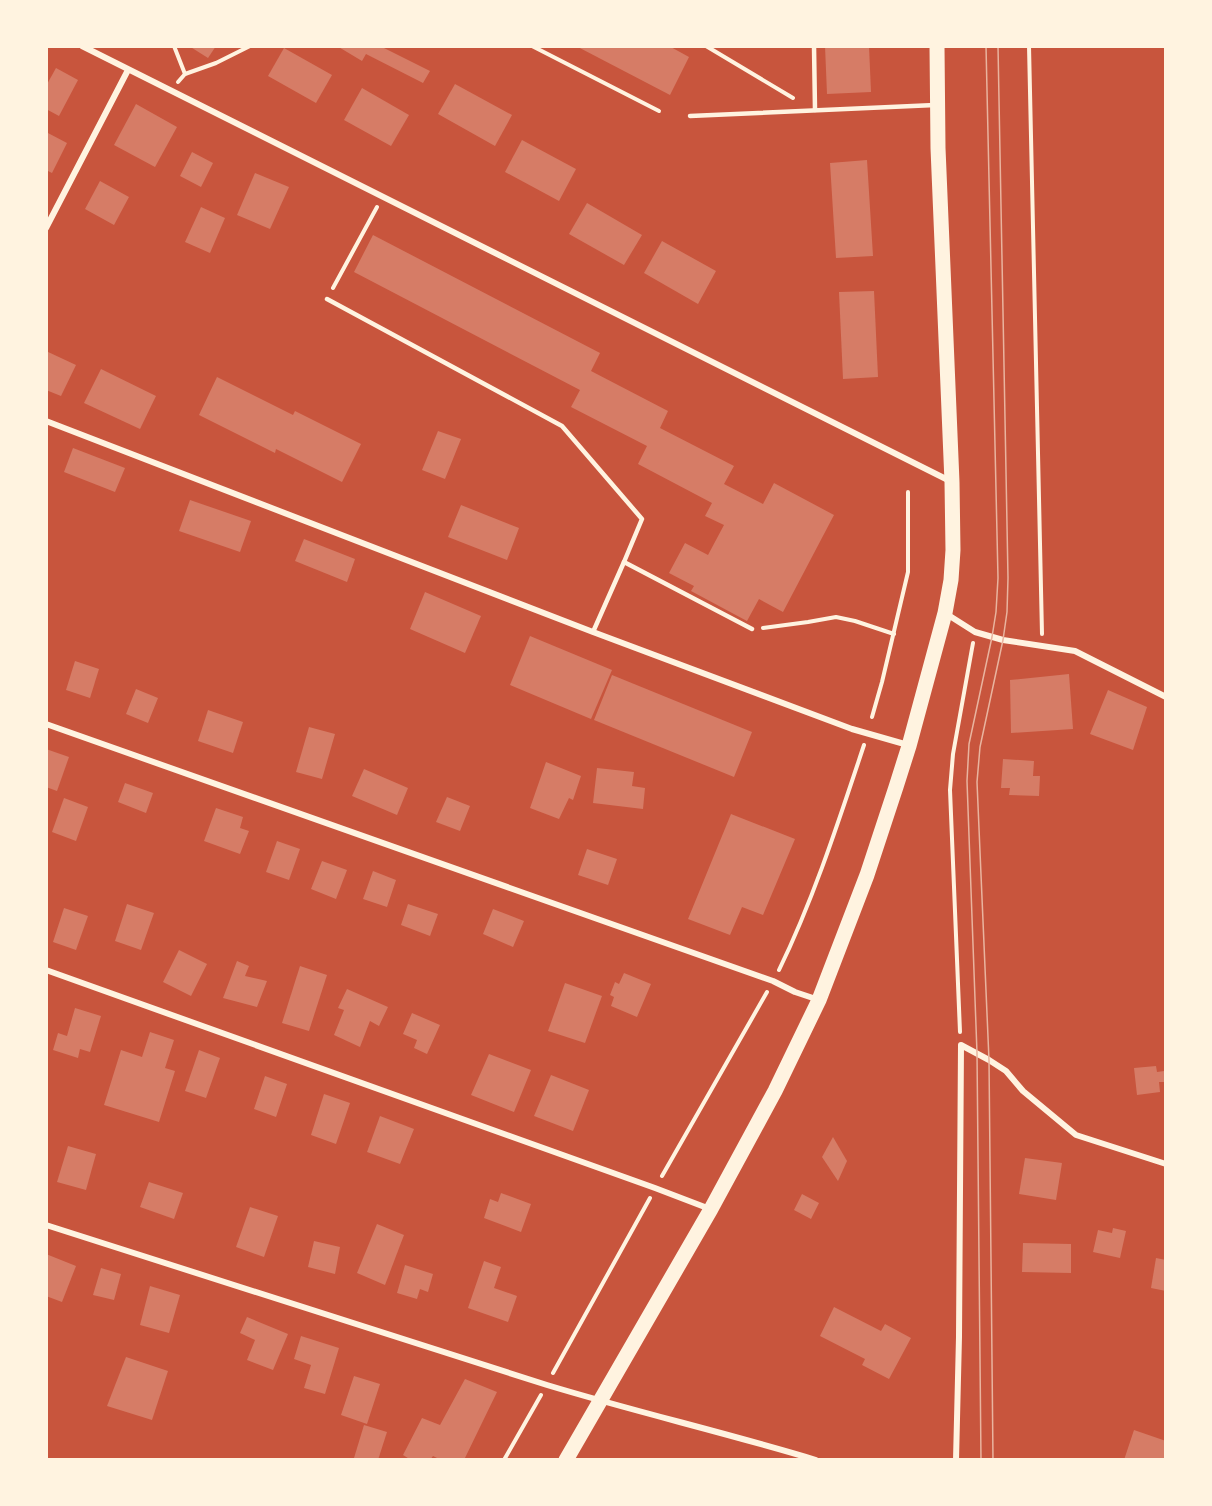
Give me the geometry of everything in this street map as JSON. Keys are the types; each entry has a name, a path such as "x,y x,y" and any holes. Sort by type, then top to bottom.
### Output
{"main road":[{"path":"566,1460 711,1209 775,1091 819,1000 867,875 909,746 945,613 953,550 938,148 937,46"}],"street":[{"path":"82,46 952,482"},
{"path":"46,228 128,70"},
{"path":"46,421 593,632 852,729 909,746"},
{"path":"945,613 975,632 1003,640 1075,651 1166,697"},
{"path":"46,724 773,981 819,1000"},
{"path":"46,970 711,1209"},
{"path":"956,1460 961,1045 1006,1071 1023,1090 1077,1135 1166,1164"},
{"path":"46,1225 547,1385 816,1460"}],"lane":[{"path":"814,46 814,110"},
{"path":"690,116 938,105"},
{"path":"327,299 562,426 642,519 593,632"},
{"path":"624,562 752,629"}],"path":[{"path":"174,46 185,74"},
{"path":"169,91 185,74 216,63 250,46"},
{"path":"532,46 660,111"},
{"path":"706,46 814,110"},
{"path":"1029,46 1042,647"},
{"path":"327,299 382,197"},
{"path":"872,717 908,572 908,492"},
{"path":"752,629 836,617 894,634"},
{"path":"961,1045 950,790 953,754 975,632"},
{"path":"504,1460 656,1188"}],"building":[{"path":"189,46 216,46 208,58"},
{"path":"337,46 380,46 430,71 423,83 366,54 362,61"},
{"path":"576,46 669,46 689,57 670,95"},
{"path":"825,46 869,46 871,92 827,94"},
{"path":"284,48 332,75 316,103 268,76"},
{"path":"56,68 78,80 59,116 46,109 46,86"},
{"path":"455,84 512,115 495,146 438,114"},
{"path":"362,88 409,115 391,146 344,120"},
{"path":"136,104 177,127 155,167 114,145"},
{"path":"46,132 67,143 52,173 46,170"},
{"path":"522,140 576,169 559,201 505,172"},
{"path":"192,152 213,163 201,187 180,176"},
{"path":"867,160 873,256 836,258 830,163"},
{"path":"255,173 289,187 270,229 237,215"},
{"path":"100,181 129,197 114,225 85,209"},
{"path":"587,203 642,235 624,265 569,234"},
{"path":"201,207 225,218 210,253 185,242"},
{"path":"373,235 600,353 591,371 668,411 660,428 734,466 724,484 763,504 774,483 834,515 783,612 759,599 747,621 691,591 694,586 669,573 685,543 708,555 724,525 705,516 712,503 638,464 647,446 571,407 580,390 354,272"},
{"path":"662,241 716,271 698,304 644,273"},
{"path":"874,291 878,377 843,379 839,292"},
{"path":"46,351 76,365 61,396 46,390"},
{"path":"101,369 156,396 140,429 84,403"},
{"path":"217,377 293,415 295,411 361,444 342,482 276,449 275,453 199,415"},
{"path":"438,431 461,439 445,479 422,470"},
{"path":"73,448 125,468 115,492 64,472"},
{"path":"190,500 251,521 240,552 179,531"},
{"path":"461,505 519,528 507,560 448,537"},
{"path":"304,539 355,559 347,582 295,561"},
{"path":"425,592 481,616 465,653 410,629"},
{"path":"530,636 612,670 591,719 510,685"},
{"path":"75,661 99,669 90,698 66,690"},
{"path":"1069,674 1073,729 1011,733 1010,680"},
{"path":"612,675 752,732 734,777 594,720"},
{"path":"136,689 158,698 148,723 126,714"},
{"path":"1108,690 1147,707 1133,750 1090,734"},
{"path":"208,710 243,722 233,753 198,741"},
{"path":"309,727 335,734 322,779 296,772"},
{"path":"46,749 69,757 57,791 46,787"},
{"path":"1003,759 1034,761 1033,776 1040,776 1039,796 1009,795 1010,788 1001,788"},
{"path":"546,762 581,776 573,800 569,798 559,819 530,808"},
{"path":"597,768 634,772 632,786 645,788 643,809 593,803"},
{"path":"364,769 408,788 397,815 352,796"},
{"path":"125,783 153,793 146,813 118,802"},
{"path":"447,797 470,806 460,831 436,822"},
{"path":"64,798 88,807 76,841 52,832"},
{"path":"216,808 243,817 240,828 249,831 240,854 204,841"},
{"path":"731,814 795,839 763,915 742,907 730,935 688,919"},
{"path":"277,841 300,849 289,880 266,872"},
{"path":"587,849 617,859 608,885 578,875"},
{"path":"322,861 347,870 336,899 311,889"},
{"path":"373,871 396,880 387,907 363,899"},
{"path":"127,904 154,913 141,950 115,941"},
{"path":"408,904 438,914 430,936 401,925"},
{"path":"64,908 88,916 76,950 53,942"},
{"path":"493,909 524,921 513,947 483,934"},
{"path":"179,950 207,964 191,996 163,982"},
{"path":"237,961 249,966 245,976 267,981 257,1007 223,998"},
{"path":"300,966 327,975 309,1031 282,1023"},
{"path":"624,973 651,984 637,1017 611,1006 614,997 610,995 615,982 619,984"},
{"path":"565,983 602,996 585,1043 548,1031"},
{"path":"347,989 388,1007 379,1026 370,1021 360,1047 334,1035 344,1010 338,1008"},
{"path":"75,1008 101,1016 90,1052 80,1049 78,1058 53,1050 58,1033 67,1036"},
{"path":"412,1013 440,1025 427,1054 414,1048 417,1040 403,1034"},
{"path":"150,1032 174,1040 165,1068 175,1071 159,1122 104,1105 121,1050 142,1057"},
{"path":"199,1050 220,1058 206,1098 185,1091"},
{"path":"489,1054 531,1070 514,1112 471,1095"},
{"path":"1156,1066 1157,1072 1164,1071 1165,1082 1159,1082 1160,1092 1137,1095 1134,1068"},
{"path":"551,1075 589,1090 573,1131 534,1116"},
{"path":"265,1076 287,1084 276,1117 254,1109"},
{"path":"324,1094 350,1103 336,1144 311,1135"},
{"path":"380,1116 414,1129 400,1164 367,1152"},
{"path":"833,1137 847,1161 838,1181 822,1157"},
{"path":"68,1146 96,1154 86,1190 57,1182"},
{"path":"1025,1158 1062,1163 1056,1200 1019,1194"},
{"path":"149,1182 183,1193 174,1219 140,1207"},
{"path":"501,1193 531,1204 521,1232 484,1218 490,1199 498,1202"},
{"path":"802,1194 819,1203 811,1219 794,1210"},
{"path":"250,1207 278,1216 264,1257 236,1247"},
{"path":"377,1224 404,1235 385,1285 357,1273"},
{"path":"1113,1228 1126,1231 1120,1258 1093,1252 1098,1230 1112,1233"},
{"path":"314,1241 340,1247 335,1274 308,1267"},
{"path":"1023,1243 1071,1244 1071,1273 1022,1272"},
{"path":"46,1254 76,1266 62,1302 46,1296"},
{"path":"1156,1258 1166,1260 1166,1291 1151,1288"},
{"path":"484,1261 501,1267 494,1288 517,1296 508,1322 468,1308"},
{"path":"405,1265 433,1274 428,1292 420,1289 417,1299 397,1293"},
{"path":"101,1268 121,1274 114,1300 93,1295"},
{"path":"150,1286 180,1295 169,1333 140,1325"},
{"path":"834,1307 881,1331 885,1324 911,1338 889,1379 862,1365 865,1359 820,1336"},
{"path":"247,1317 288,1334 273,1370 247,1360 255,1340 240,1333"},
{"path":"301,1336 339,1348 325,1394 304,1388 311,1365 294,1359"},
{"path":"126,1357 168,1371 152,1420 107,1406"},
{"path":"354,1376 380,1384 367,1424 341,1415"},
{"path":"465,1379 497,1392 464,1460 441,1460 433,1456 430,1460 411,1460 403,1455 422,1418 440,1425"},
{"path":"364,1425 387,1432 378,1460 354,1458"},
{"path":"1134,1430 1166,1441 1166,1460 1124,1460"}],"tram line":[{"path":"981,1460 977,1053 967,781 969,744 992,637 998,578 986,46"},
{"path":"993,1460 989,1060 977,782 980,747 1003,640 1008,578 998,46"}]}
